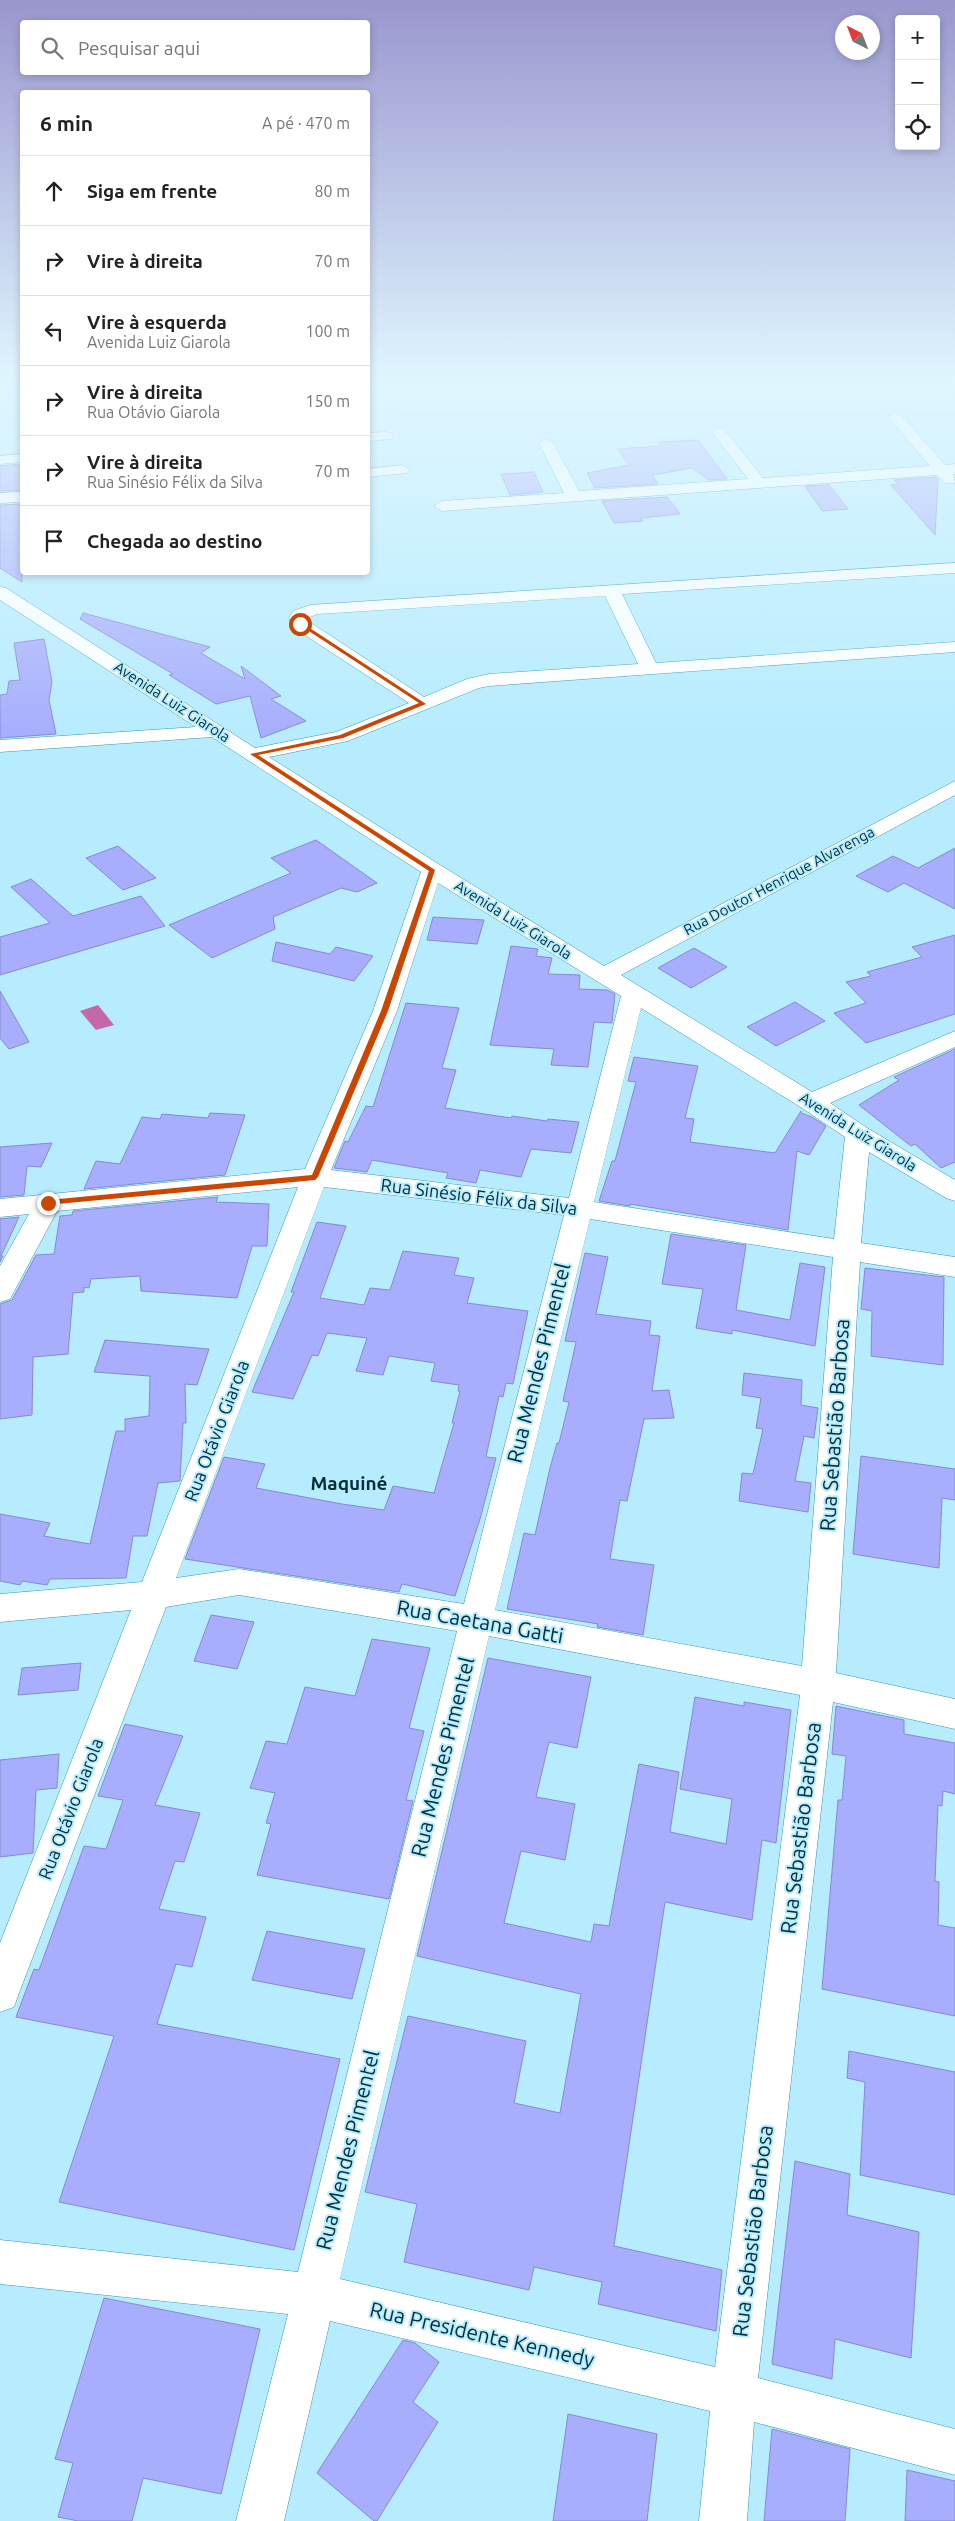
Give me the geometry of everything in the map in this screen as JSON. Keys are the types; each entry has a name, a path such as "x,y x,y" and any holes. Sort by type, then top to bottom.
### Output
{"street":[{"path":"442,506 579,496"},
{"path":"0,498 20,497"},
{"path":"424,704 300,624 299,615 316,610 955,568"},
{"path":"611,590 650,669"},
{"name":"Avenida Luiz Giarola","path":"0,592 432,870 955,1192"},
{"path":"253,754 341,737 474,683 489,680 955,646"},
{"path":"0,746 217,731"},
{"name":"Rua Doutor Henrique Alvarenga","path":"604,975 955,788"},
{"name":"Rua Otávio Giarola","path":"0,1992 315,1177 385,1011 432,870"},
{"name":"Rua Mendes Pimentel","path":"260,2521 476,1620 577,1208 633,994"},
{"path":"811,1102 955,1038"},
{"name":"Rua Sebastião Barbosa","path":"723,2521 734,2394 818,1684 847,1248 858,1134"},
{"name":"Rua Sinésio Félix da Silva","path":"0,1208 315,1177 577,1208 955,1266"},
{"path":"0,1292 48,1203"},
{"name":"Rua Caetana Gatti","path":"0,1608 153,1595 239,1582 476,1620 818,1684 955,1714"},
{"name":"Rua Presidente Kennedy","path":"0,2262 313,2295 734,2394 955,2452"}],"shaded area":[{"path":"98,1005 114,1025 96,1030 80,1011"}],"building":[{"path":"812,496 837,496 848,509 822,511"},
{"path":"900,496 937,496 935,535"},
{"path":"667,497 680,514 641,518 643,521 614,523 602,501"},
{"path":"20,504 20,575 22,575 22,582 0,568 0,505"},
{"path":"83,613 210,647 201,653 245,679 241,666 281,696 271,699 306,721 261,738 250,696 216,704 169,675 173,674 80,619"},
{"path":"44,639 52,682 49,700 56,734 0,738 0,695 7,694 9,681 20,680 14,643"},
{"path":"316,840 377,883 357,892 341,888 273,917 275,929 212,958 169,925 291,873 271,858"},
{"path":"118,846 156,878 123,890 86,858"},
{"path":"955,848 955,909 904,883 888,892 856,876 893,856 918,868"},
{"path":"31,879 73,916 141,896 165,926 0,975 0,937 50,923 11,887"},
{"path":"433,917 484,920 477,944 427,940"},
{"path":"955,935 955,1014 866,1043 834,1013 866,1003 846,982 871,976 867,972 922,957 912,947"},
{"path":"276,942 330,954 336,947 373,956 354,981 272,961"},
{"path":"511,946 538,949 536,956 552,958 548,974 580,975 579,989 607,990 615,994 612,1023 594,1022 588,1067 551,1065 554,1049 490,1045"},
{"path":"694,948 727,967 691,988 658,968"},
{"path":"0,991 29,1042 9,1049 0,1038"},
{"path":"795,1002 825,1021 776,1046 747,1027"},
{"path":"406,1003 459,1008 442,1068 456,1070 445,1108 511,1118 512,1116 547,1121 548,1119 579,1122 571,1153 531,1149 521,1177 480,1170 476,1183 446,1178 448,1173 372,1160 367,1172 334,1168 345,1141 348,1142 366,1106 373,1107"},
{"path":"955,1049 955,1162 941,1168 915,1144 911,1146 859,1105 899,1080 894,1077"},
{"path":"634,1057 698,1066 685,1118 694,1119 690,1142 775,1153 801,1111 801,1113 812,1117 826,1126 809,1155 797,1151 788,1230 630,1204 630,1206 599,1201 612,1161 615,1161 636,1082 628,1081"},
{"path":"210,1113 245,1115 225,1175 84,1189 96,1161 120,1164 142,1117 160,1119 162,1114 208,1118"},
{"path":"52,1143 41,1167 27,1166 24,1195 0,1197 0,1147"},
{"path":"218,1197 216,1202 269,1204 267,1246 252,1246 237,1298 141,1291 140,1276 91,1279 89,1288 84,1287 84,1292 73,1293 68,1354 33,1357 32,1415 0,1419 0,1304 12,1300 36,1255 54,1254 60,1216 72,1215 73,1211"},
{"path":"19,1217 1,1256 3,1256 0,1262 0,1219"},
{"path":"317,1222 346,1226 320,1298 364,1305 370,1288 390,1290 403,1251 459,1258 454,1275 474,1278 467,1303 528,1311 513,1384 506,1383 503,1397 499,1396 486,1457 496,1458 480,1519 455,1596 402,1584 399,1592 185,1559 224,1457 265,1464 256,1488 342,1504 384,1510 393,1486 434,1493 454,1423 452,1423 460,1391 458,1391 459,1385 431,1381 435,1363 389,1356 383,1375 356,1371 367,1338 327,1333 318,1356 312,1355 293,1399 252,1392 294,1292 291,1292"},
{"path":"671,1234 746,1245 736,1310 790,1320 800,1263 825,1267 815,1346 732,1330 732,1334 696,1328 703,1289 662,1284"},
{"path":"585,1253 608,1257 596,1314 651,1321 649,1335 660,1336 652,1391 669,1390 674,1418 644,1419 627,1501 620,1500 610,1559 654,1565 643,1635 597,1627 598,1624 507,1609 524,1533 535,1535 550,1468 557,1443 559,1443 569,1402 563,1401 576,1342 565,1341"},
{"path":"865,1268 944,1277 943,1365 871,1356 872,1311 861,1309"},
{"path":"105,1340 209,1349 197,1385 185,1384 186,1423 183,1423 180,1481 158,1483 147,1536 133,1536 126,1578 50,1579 47,1585 22,1581 20,1585 0,1581 0,1514 50,1523 44,1536 90,1544 116,1431 125,1431 125,1419 149,1416 150,1376 94,1372"},
{"path":"744,1373 802,1380 801,1405 818,1408 814,1438 804,1436 795,1481 811,1483 808,1512 739,1501 742,1473 753,1474 763,1429 756,1428 761,1398 742,1395"},
{"path":"861,1456 955,1469 955,1500 942,1498 939,1568 853,1554"},
{"path":"211,1615 254,1622 237,1669 194,1661"},
{"path":"372,1639 430,1648 409,1728 424,1731 406,1800 413,1801 389,1899 257,1875 271,1824 266,1823 275,1793 250,1788 266,1741 287,1744 305,1687 355,1696"},
{"path":"488,1658 591,1677 577,1748 549,1742 536,1797 575,1804 565,1860 521,1851 504,1923 591,1942 594,1924 609,1926 639,1764 679,1772 670,1832 726,1844 732,1799 680,1789 695,1697 744,1706 744,1702 791,1710 776,1843 762,1840 752,1920 665,1902 614,2246 722,2270 716,2331 598,2304 602,2282 534,2267 529,2290 404,2262 417,2204 365,2192 408,2016 526,2041 514,2103 560,2113 581,1994 417,1956"},
{"path":"81,1663 78,1690 18,1695 22,1668"},
{"path":"836,1706 904,1720 904,1734 955,1743 955,1794 943,1791 942,1806 938,1805 935,1881 939,1882 938,1925 955,1928 955,2016 822,1989 838,1800 842,1800 846,1756 832,1754"},
{"path":"125,1724 183,1736 155,1805 200,1813 184,1862 175,1861 159,1909 206,1917 192,1967 176,1964 157,2024 340,2059 294,2250 59,2202 114,2036 16,2017 34,1969 39,1970 84,1846 106,1849 123,1800 98,1796"},
{"path":"59,1754 57,1788 36,1790 33,1853 0,1857 0,1760"},
{"path":"267,1931 365,1949 352,1999 252,1980"},
{"path":"849,2051 955,2072 955,2195 860,2175 865,2082 847,2078"},
{"path":"795,2161 850,2174 847,2215 919,2232 911,2358 835,2339 832,2379 772,2364"},
{"path":"104,2298 260,2329 221,2494 143,2478 132,2521 78,2521 58,2517 73,2463 55,2459"},
{"path":"403,2340 415,2343 439,2362 413,2402 438,2422 377,2521 374,2521 317,2473"},
{"path":"568,2414 657,2434 647,2521 553,2521"},
{"path":"772,2429 850,2449 845,2521 764,2521"},
{"path":"907,2470 955,2481 955,2521 905,2521"}],"district":[{"name":"Maquiné","path":"349,1483"}],"route":[{"path":"48,1203 315,1177 385,1011 432,870 253,754 341,737 424,704 300,624"}]}
